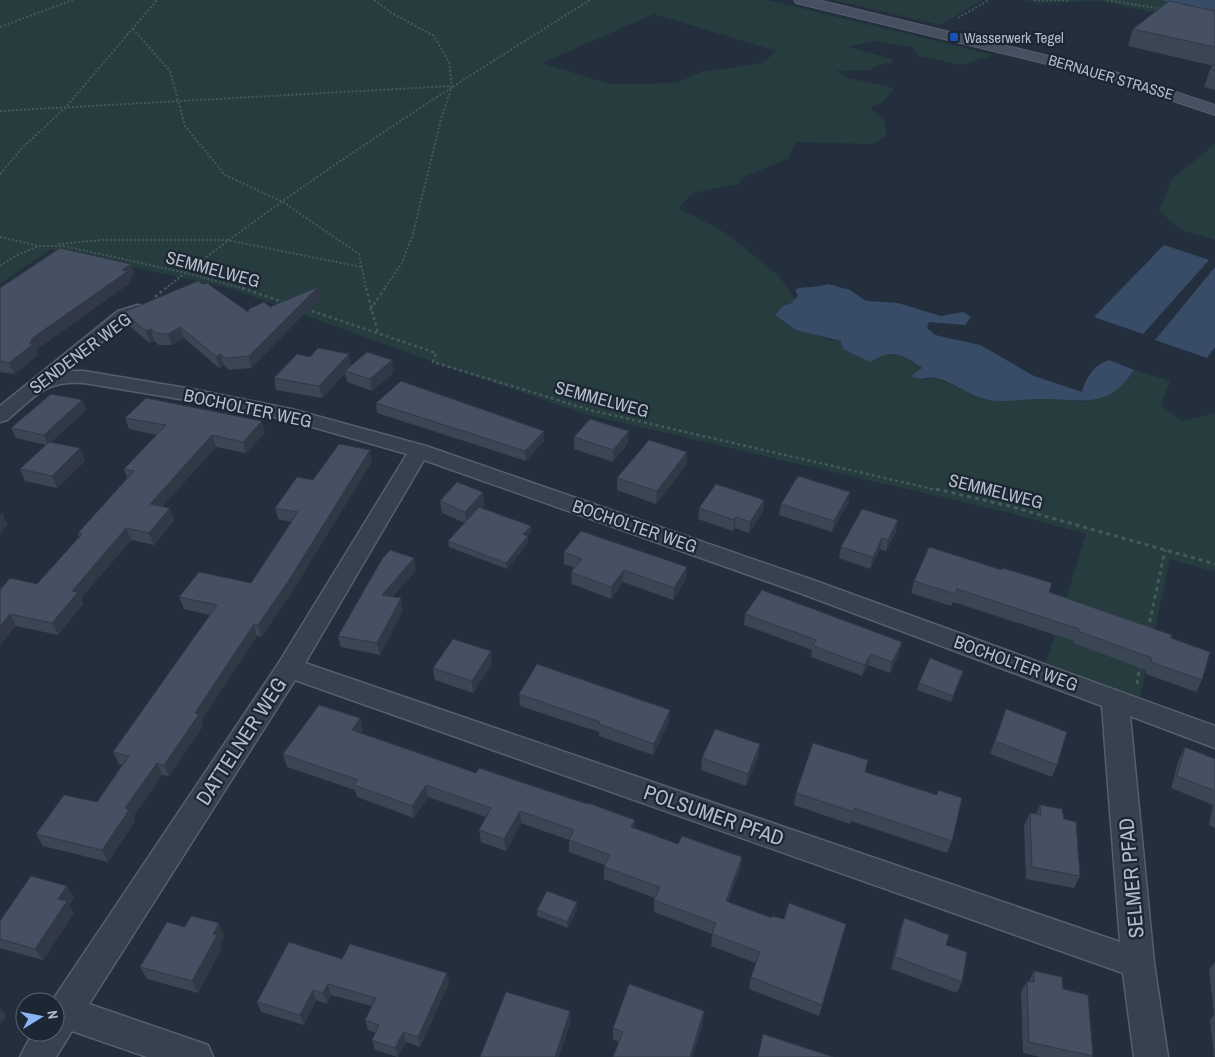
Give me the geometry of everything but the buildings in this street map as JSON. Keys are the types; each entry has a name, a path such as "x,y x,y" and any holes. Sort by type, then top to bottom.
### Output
{"main road":[{"name":"BERNAUER STRASSE","path":"801,0 1110,75 1215,110"}],"street":[{"name":"SENDENER WEG","path":"0,416 124,315 138,310"},
{"name":"BOCHOLTER WEG","path":"40,382 68,376 84,377 192,395 292,415 420,451 1125,696 1215,736"},
{"name":"DATTELNER WEG","path":"65,1012 289,668 420,451"},
{"name":"POLSUMER PFAD","path":"289,668 1138,962"},
{"name":"SELMER PFAD","path":"1125,696 1138,962 1150,1057"},
{"path":"65,1026 196,1057"},
{"name":"DATTELNER WEG","path":"37,1057 46,1042"}],"path":[{"path":"0,27 73,0"},
{"path":"0,174 24,146 65,108 157,0"},
{"path":"370,310 402,263 413,234 441,119 452,86 448,62 434,36 390,12 374,0"},
{"name":"SENDENER WEG","path":"138,310 227,240 452,86 590,0"},
{"path":"953,21 989,0"},
{"path":"1034,0 1068,0"},
{"path":"1107,0 1164,10"},
{"path":"132,29 170,71 185,126 225,175 283,202 359,254 370,310 378,333"},
{"path":"0,111 452,86"},
{"name":"SEMMELWEG","path":"0,237 40,246 64,246 186,273 232,285 287,303"},
{"path":"0,266 17,255 40,246 101,240 227,240 362,267"},
{"name":"SEMMELWEG","path":"305,309 436,353 434,362 590,410 1009,506 1215,564"},
{"path":"1147,636 1165,550"},
{"path":"1125,696 1141,664"}],"green space":[{"path":"0,0 768,0 994,55 961,65 918,56 912,47 872,41 848,47 892,59 891,63 878,65 871,70 836,71 847,78 894,88 884,101 870,108 885,121 886,136 873,144 796,142 789,158 744,177 738,184 693,193 678,208 726,233 779,276 795,299 790,304 828,340 841,341 881,355 902,354 922,369 922,380 935,378 989,400 1055,399 1085,402 1126,382 1134,370 1170,381 1161,405 1181,421 1215,413 1215,572 1170,559 1140,697 1046,663 1086,534 1006,512 588,415 425,359 229,288 51,249 0,284","holes":["654,14 776,51 763,63 701,72 677,83 610,84 542,63"]},
{"path":"833,0 983,0 940,25"},
{"path":"1024,0 1161,0 1215,11 1215,20 1147,11 1100,1 1039,3"},
{"path":"1215,144 1215,240 1182,230 1159,211 1172,179"}],"water":[{"path":"1161,0 1215,0 1215,11"},
{"path":"1164,245 1209,260 1143,334 1094,317"},
{"path":"1215,267 1215,347 1207,358 1155,340"},
{"path":"828,284 850,290 866,301 898,303 941,316 963,312 971,317 965,325 929,322 927,328 935,335 980,345 1034,376 1082,392 1091,372 1109,360 1134,370 1114,392 1092,400 989,400 976,396 943,380 936,378 920,379 911,376 922,368 903,356 897,354 885,355 870,362 843,349 841,341 796,330 775,315 783,306 790,304 798,296 795,289"}],"place":[{"name":"Wasserwerk Tegel","path":"954,37"}]}
